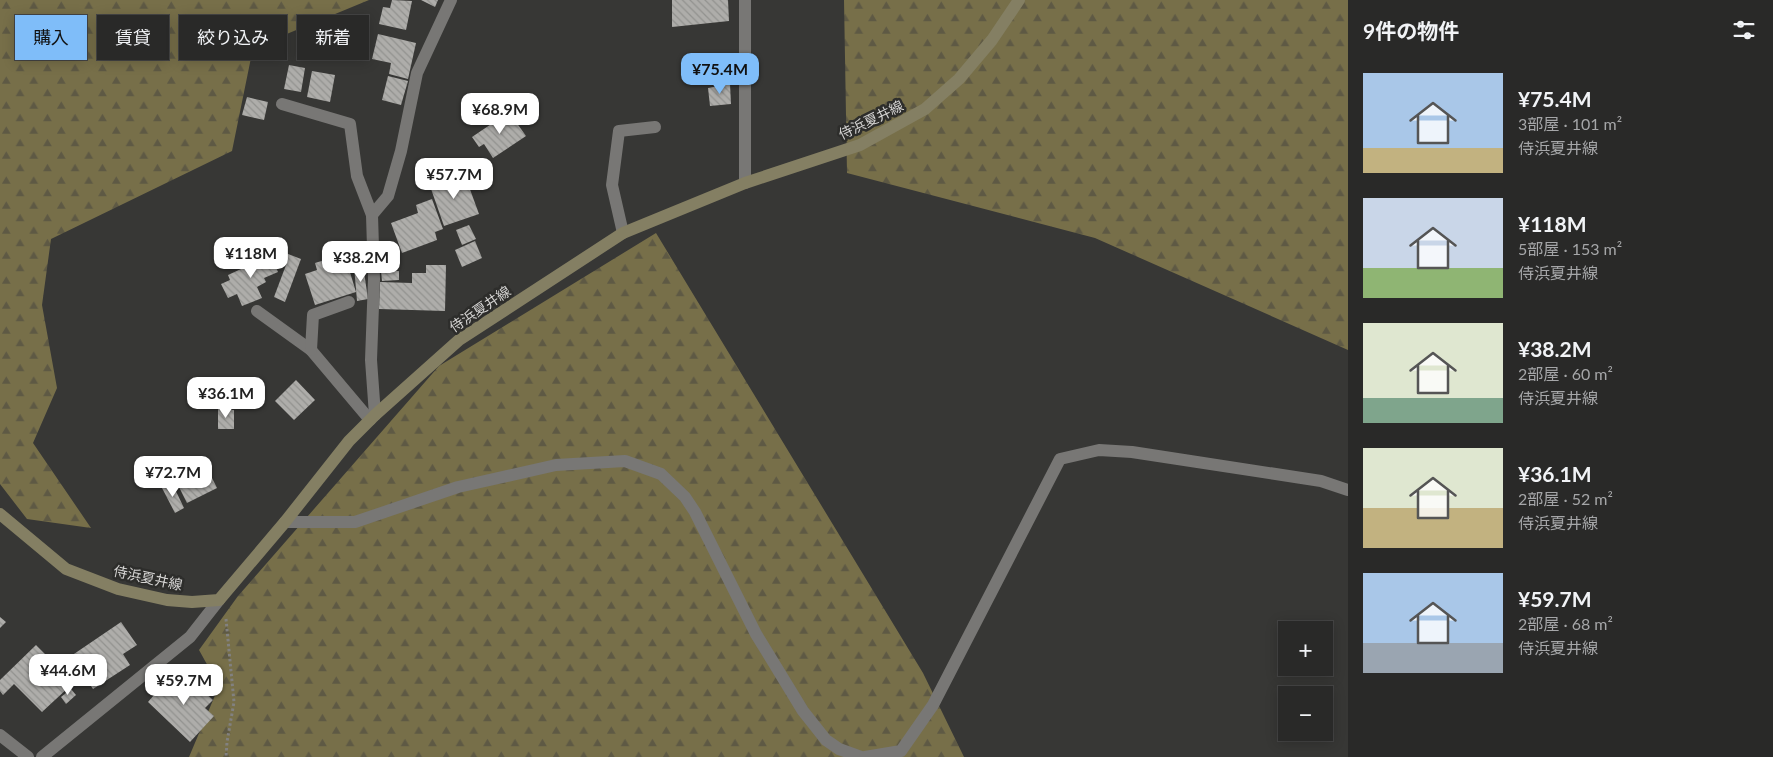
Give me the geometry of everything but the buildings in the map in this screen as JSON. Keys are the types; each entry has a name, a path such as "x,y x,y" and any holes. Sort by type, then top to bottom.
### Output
{"main road":[{"name":"侍浜夏井線","path":"0,514 66,569 118,589 167,600 192,602 219,600 285,522 349,441 459,340 623,233 745,183 860,145 925,109 959,79 992,40 1019,0"}],"street":[{"path":"372,216 388,196 401,151 418,73 451,0"},
{"path":"745,0 745,183"},
{"path":"282,104 350,124 357,176 372,216 374,279 371,360 372,418"},
{"path":"623,233 612,185 619,131 655,127"},
{"path":"311,350 313,315 349,302"},
{"path":"257,312 311,350 372,418"},
{"path":"865,757 901,751 933,705 1060,459 1099,450 1132,452 1321,480 1348,490"},
{"path":"285,522 355,522 458,487 556,465 625,461 661,474 685,497 695,512 756,634 803,711 826,740 839,749 861,757"},
{"path":"42,757 190,637 219,600"},
{"path":"0,735 28,757"}],"path":[{"path":"226,757 234,702 226,622 228,613"}],"green space":[{"path":"0,0 369,0 333,15 297,15 297,30 287,34 287,15 179,15 179,60 251,60 232,151 51,239 42,305 57,388 33,443 91,528 27,519 0,484"},
{"path":"844,0 1348,0 1348,350 1095,238 847,173"},
{"path":"656,233 923,673 964,757 189,757 219,686 199,650 238,596 439,366"}]}
